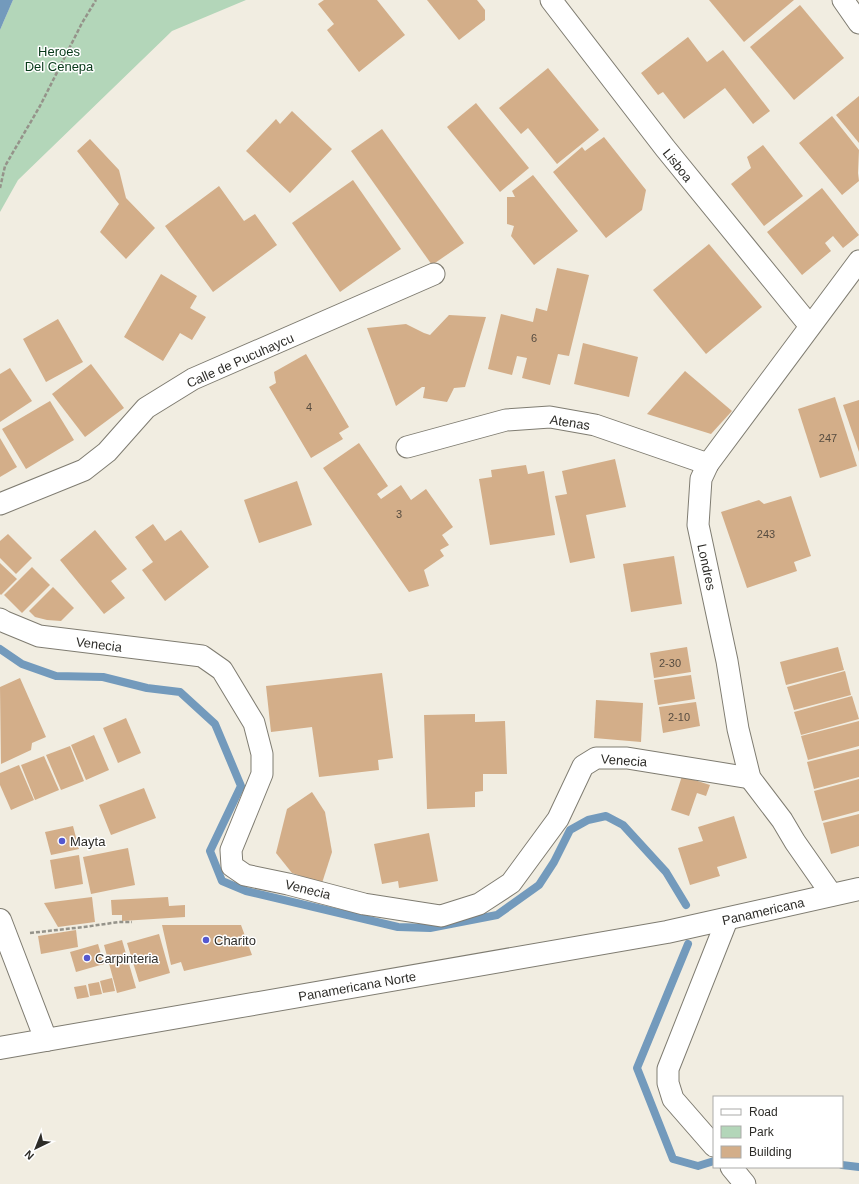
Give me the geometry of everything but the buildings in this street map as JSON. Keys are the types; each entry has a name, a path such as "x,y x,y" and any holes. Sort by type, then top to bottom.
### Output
{"main road":[{"name":"Panamericana","path":"667,932 859,890"},
{"path":"0,1048 46,1040 3,928"},
{"name":"Panamericana Norte","path":"46,1040 667,932"}],"street":[{"name":"Lisboa","path":"551,0 665,148 810,326"},
{"path":"843,0 859,23"},
{"name":"Londres","path":"832,895 795,842 782,820 750,778 738,729 727,662 698,525 701,479 708,464 859,261"},
{"name":"Calle de Pucuhaycu","path":"0,504 84,470 107,452 146,408 193,378 434,274"},
{"name":"Atenas","path":"407,447 506,420 550,417 595,425 708,464"},
{"name":"Venecia","path":"0,619 39,636 202,656 222,670 254,722 262,754 262,774 231,850 232,866 245,874 364,904 441,916 479,904 511,883 558,819 583,766 596,758 626,758 750,778"},
{"path":"708,1138 673,1099 668,1083 668,1069 727,920"}],"path":[{"path":"0,188 5,166 40,106 82,23 96,0"},
{"path":"3,928 84,927 119,922 132,922"}],"green space":[{"name":"Heroes Del Cenepa","path":"13,0 246,0 172,31 18,180 0,212 0,30"}],"water":[{"path":"0,0 13,0 0,30"}],"waterway":[{"path":"0,649 22,664 56,676 103,677 147,688 180,692 215,724 241,786 210,851 222,881 246,891 398,927 430,928 497,915 539,885 554,862 570,830 588,820 606,816 623,825 666,872 686,905"},
{"path":"688,944 637,1068 673,1159 698,1166 713,1161"},
{"path":"843,1165 859,1167"}],"place":[{"name":"Mayta","path":"62,841"},
{"name":"Charito","path":"206,940"},
{"name":"Carpinteria","path":"87,958"}]}
